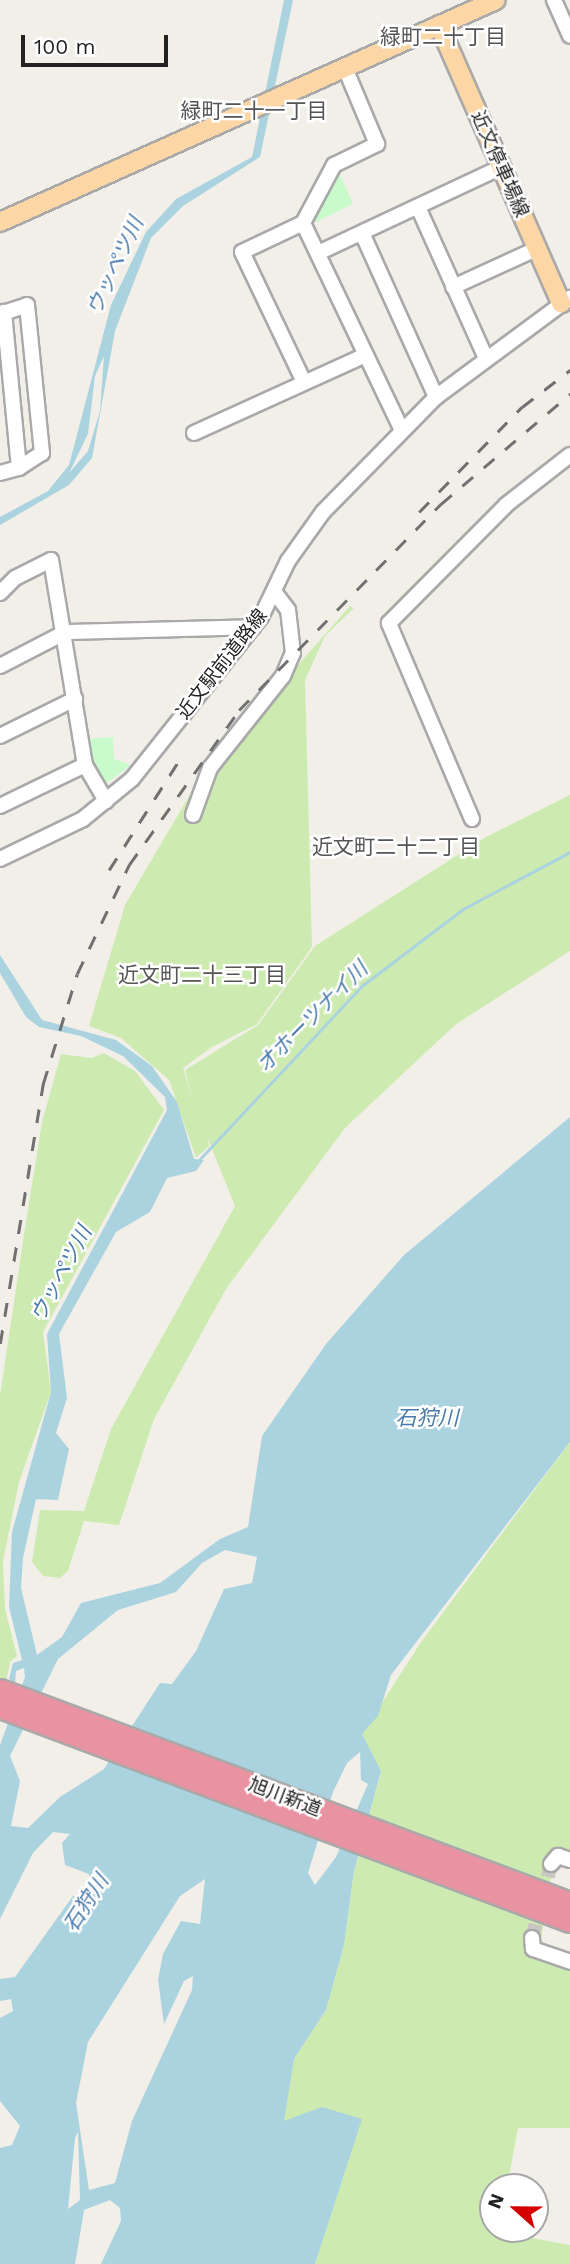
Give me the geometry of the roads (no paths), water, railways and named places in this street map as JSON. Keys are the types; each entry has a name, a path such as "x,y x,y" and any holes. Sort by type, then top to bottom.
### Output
{"highway":[{"name":"旭川新道","path":"0,1690 515,1892 570,1921"},
{"name":"旭川新道","path":"0,1707 515,1892 570,1903"}],"main road":[{"path":"0,222 496,0"},
{"name":"近文停車場線","path":"439,25 538,248 566,300"}],"street":[{"path":"554,0 570,36"},
{"path":"304,382 242,251 303,223 334,165 377,144 345,68"},
{"path":"318,253 502,167"},
{"path":"418,207 486,358"},
{"path":"303,223 402,431"},
{"path":"362,233 436,397"},
{"path":"453,287 538,248"},
{"name":"近文駅前道路線","path":"0,859 83,819 132,779 253,627 275,593 302,538 436,397 566,300"},
{"path":"0,473 19,468 42,453 27,304 2,313 19,468"},
{"path":"194,433 364,356"},
{"path":"472,819 388,623 506,505 570,455"},
{"path":"0,593 15,578 51,560 66,632 85,765 106,801"},
{"path":"193,816 210,768 283,676 293,653 288,610 275,593"},
{"path":"0,666 66,632 253,627"},
{"path":"0,736 75,699"},
{"path":"0,806 85,765"},
{"path":"551,1864 558,1856 570,1860"},
{"path":"532,1938 533,1949 570,1962"}],"water":[{"path":"284,0 293,0 260,157 183,206 151,238 115,331 92,458 69,485 0,525 0,517 48,491 69,465 111,305 146,232 176,199 252,157","holes":["104,356 100,411 88,451 69,473 88,434 95,376"]},
{"name":"石狩川","path":"0,955 42,1020 116,1040 152,1066 177,1102 194,1159 204,1160 196,1171 167,1178 150,1212 116,1232 59,1334 67,1398 56,1433 69,1449 58,1500 36,1499 23,1558 21,1588 37,1655 62,1637 81,1603 160,1583 220,1539 248,1527 262,1436 326,1344 404,1255 570,1117 570,1442 391,1675 378,1716 362,1734 381,1771 354,1871 344,1945 326,2010 294,2059 284,2121 322,2107 362,2119 315,2264 101,2264 121,2221 120,2208 110,2200 84,2210 75,2264 0,2264 0,2148 12,2145 20,2126 0,2101 0,2018 13,2011 11,1999 0,2001 0,1979 15,1977 73,1896 92,1890 89,1874 65,1865 62,1843 70,1834 53,1832 33,1853 0,1919 0,1745 25,1677 24,1668 16,1671 15,1684 9,1679 13,1663 22,1660 9,1607 12,1532 51,1392 47,1334 167,1110 165,1097 123,1056 81,1036 39,1027 26,1017 0,973","holes":["225,1550 257,1557 252,1583 224,1589 196,1651 172,1684 160,1683 104,1769 60,1797 28,1828 11,1826 20,1781 10,1756 58,1659 118,1610 176,1592 202,1563","360,1752 361,1780 368,1784 336,1857 315,1885 308,1873 333,1792 347,1763","205,1879 200,1924 181,1921 163,1954 158,1980 164,2024 184,1981 193,1976 192,1990 132,2121 115,2183 89,2190 76,2103 88,2042 180,1896","78,2132 80,2200 68,2209 75,2138"]}],"waterway":[{"name":"オホーツナイ川","path":"199,1160 363,985 463,909 570,852"}],"tunnel":[{"path":"532,1938 551,1864"}],"railway":[{"path":"419,512 522,407 570,370"},
{"path":"0,1344 43,1084 77,974 129,865 239,710 441,504 570,394"},
{"path":"109,870 180,759"}],"district":[{"name":"緑町二十丁目","path":"443,37"},
{"name":"緑町二十一丁目","path":"254,111"},
{"name":"近文町二十二丁目","path":"396,847"},
{"name":"近文町二十三丁目","path":"202,975"}],"water label":[{"name":"ウッペツ川","path":"115,266"},
{"name":"ウッペツ川","path":"61,1274"}]}
